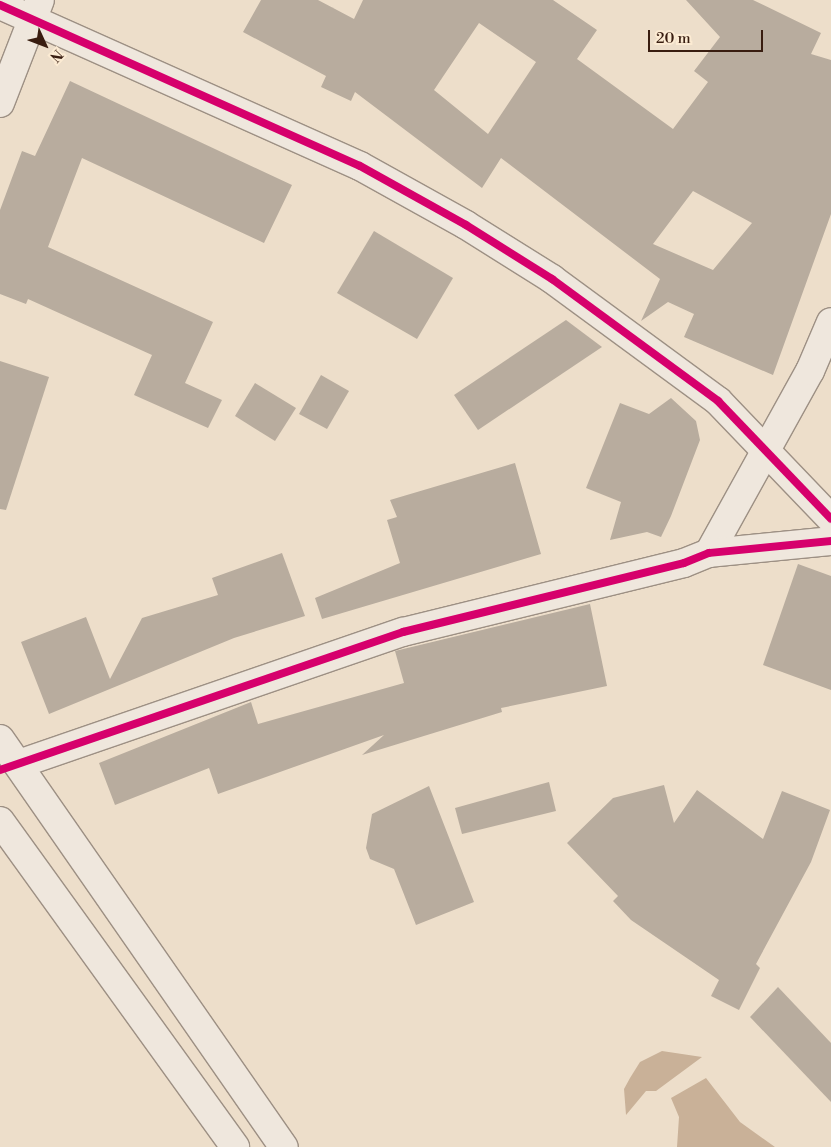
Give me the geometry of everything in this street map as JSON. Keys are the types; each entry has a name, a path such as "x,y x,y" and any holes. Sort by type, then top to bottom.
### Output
{"street":[{"path":"0,5 37,9 360,166 466,225 662,356 718,400 765,453 831,519"},
{"path":"0,103 37,9"},
{"path":"709,553 765,453 831,322"},
{"path":"10,767 403,632 684,563 709,553 831,541"},
{"path":"0,739 10,767 284,1147"},
{"path":"0,820 235,1147"}],"shaded area":[{"path":"662,1051 702,1057 656,1091 646,1091 626,1115 624,1089 630,1078 640,1062"},
{"path":"706,1078 740,1122 775,1147 677,1147 679,1117 671,1098"}],"building":[{"path":"261,0 318,0 354,19 363,0 553,0 597,30 577,59 673,129 708,82 694,71 720,37 686,0 753,0 821,33 811,54 831,60 831,214 773,375 684,337 694,314 668,302 641,321 660,279 501,158 482,188 355,92 351,101 321,87 326,76 243,32","holes":["479,23 536,62 488,134 434,90","693,191 752,223 713,270 653,244"]},
{"path":"70,81 292,185 264,243 82,158 48,247 213,322 185,383 222,400 208,428 134,395 152,355 28,299 26,304 0,294 0,210 22,151 35,156"},
{"path":"374,231 453,278 417,339 337,293"},
{"path":"566,320 602,347 478,430 454,395"},
{"path":"0,361 49,377 6,510 0,509"},
{"path":"321,375 349,391 327,429 299,414"},
{"path":"255,383 296,408 275,441 235,416"},
{"path":"671,398 696,421 700,440 671,516 661,537 647,532 610,540 621,502 586,488 620,403 649,414"},
{"path":"515,463 541,554 322,619 315,598 400,563 387,520 397,517 390,500"},
{"path":"282,553 305,616 234,638 49,714 21,642 86,617 110,679 142,618 218,595 212,578"},
{"path":"798,564 831,576 831,690 763,665"},
{"path":"590,604 607,686 501,708 502,712 362,755 384,735 218,794 209,768 115,805 99,763 251,702 258,724 404,683 395,651"},
{"path":"549,782 556,811 462,834 455,808"},
{"path":"664,785 674,823 697,790 763,839 782,791 830,810 811,862 756,964 760,968 739,1010 711,996 719,980 631,920 613,901 618,896 567,843 613,798"},
{"path":"429,786 474,902 416,925 394,869 370,859 366,848 372,814"},
{"path":"778,987 831,1043 831,1102 750,1017"}],"cycle path":[{"path":"0,5 360,166 466,225 552,279 718,401 831,519"},
{"path":"0,770 403,632 684,563 709,553 831,541"}]}
